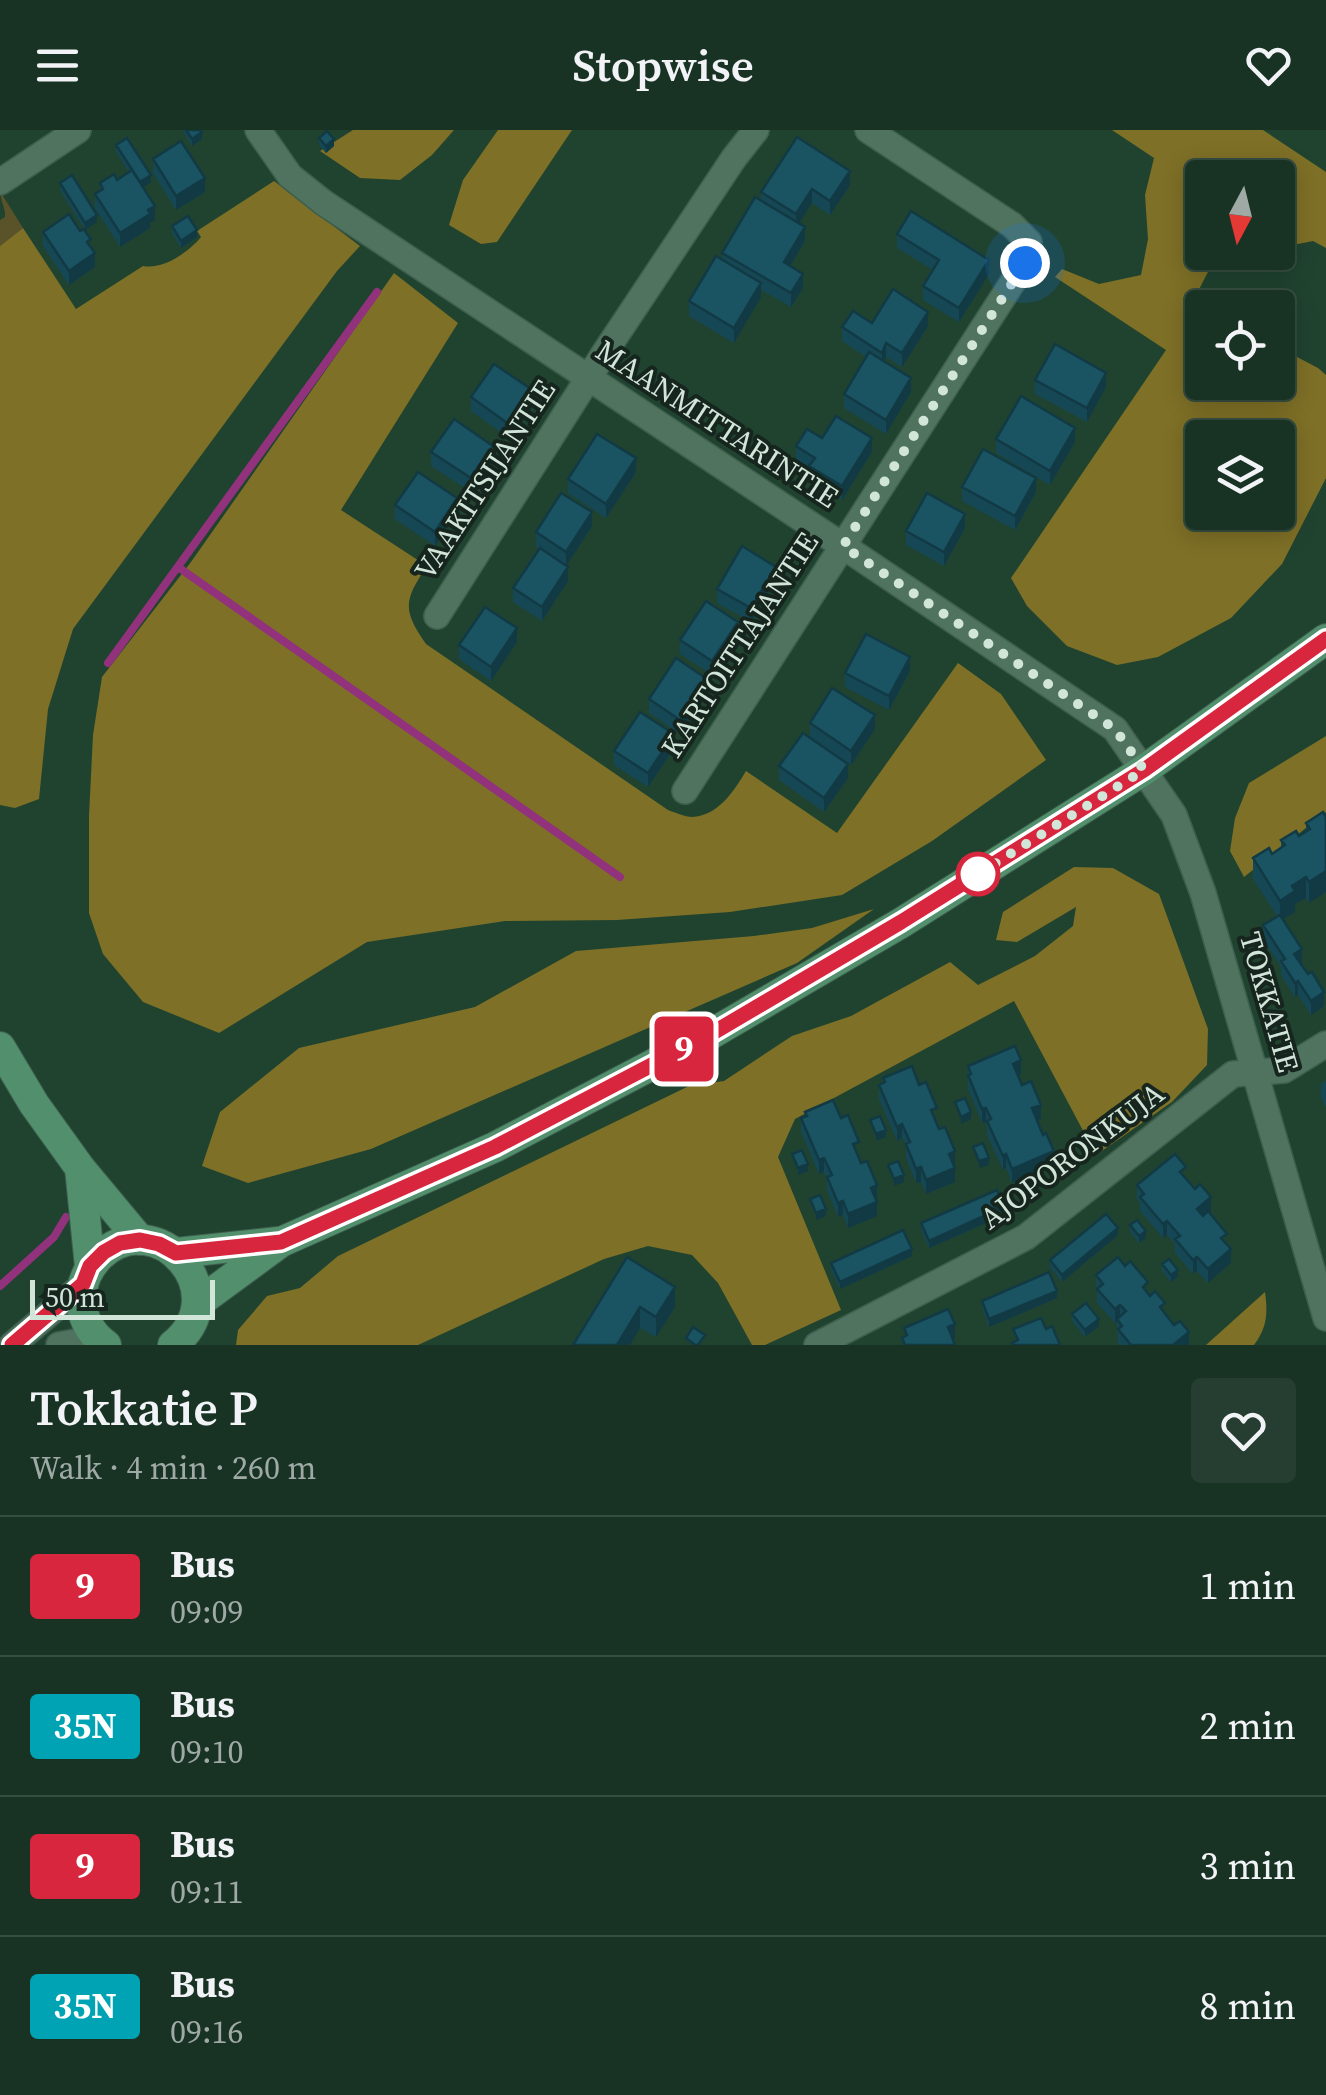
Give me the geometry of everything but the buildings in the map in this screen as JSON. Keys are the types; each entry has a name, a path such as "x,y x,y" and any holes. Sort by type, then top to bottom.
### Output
{"main road":[{"path":"198,1303 281,1242 495,1147 711,1034 901,922 1144,770 1326,640"},
{"path":"0,1047 34,1104 80,1168 140,1240"},
{"path":"80,1168 87,1276 81,1304 86,1323 101,1342"},
{"path":"87,1276 104,1252 120,1243 140,1240 176,1253 196,1284 198,1303 193,1322 180,1343"},
{"path":"176,1253 281,1242"}],"street":[{"path":"0,182 78,130"},
{"name":"MAANMITTARINTIE","path":"258,130 290,176 308,192 1115,729 1144,770"},
{"name":"VAAKITSIJANTIE","path":"437,616 589,378 756,130"},
{"name":"KARTOITTAJANTIE","path":"685,791 1025,263 1029,242 1012,225 868,130"},
{"name":"TOKKATIE","path":"1144,770 1174,815 1204,893 1326,1318"},
{"name":"AJOPORONKUJA","path":"818,1345 1026,1238 1233,1074 1284,1070 1326,1044"},
{"path":"12,1345 87,1276"},
{"path":"60,1345 101,1342"}],"shaded area":[{"path":"353,130 454,130 432,155 400,180 360,178 320,151"},
{"path":"498,130 572,130 497,242 481,244 449,225 463,180"},
{"path":"1112,130 1263,130 1326,172 1326,248 1313,241 1295,245 1295,160 1185,160 1185,270 1209,270 1199,290 1185,290 1185,400 1295,400 1295,356 1318,368 1326,375 1326,478 1282,564 1231,618 1158,657 1117,665 1067,646 1027,606 1011,578 1166,350 1055,277 1062,269 1099,284 1141,275 1148,239 1145,195 1154,158"},
{"path":"274,181 360,246 337,271 73,629 48,709 39,799 15,808 0,805 0,246 23,228 76,309 143,266 167,263 183,254 201,237 197,231"},
{"path":"1,193 23,228 0,246 0,220 5,217"},
{"path":"394,273 458,323 341,510 427,566 409,605 413,622 426,644 668,810 689,817 701,816 717,807 746,771 837,833 958,663 1001,694 1046,760 932,841 842,895 730,912 617,920 505,921 367,942 219,1033 143,1002 103,954 89,913 93,735 102,677 191,562"},
{"path":"1326,736 1326,812 1244,877 1230,851 1235,818 1249,783"},
{"path":"1074,867 1113,868 1159,894 1208,1029 1207,1065 1172,1102 1096,1155 1014,1001 795,1119 778,1157 841,1310 765,1345 752,1345 718,1283 692,1255 648,1246 604,1259 418,1345 236,1345 238,1330 267,1296 300,1288 338,1256 689,1086 724,1081 792,1036 851,1016 950,962 978,985 1035,956 1073,926 1076,907 1017,942 996,940 1003,912"},
{"path":"874,909 797,963 371,1149 248,1183 202,1166 220,1112 299,1048 475,1007 576,951 812,928"},
{"path":"1265,1292 1266,1320 1254,1345 1206,1345"}],"waterway":[{"path":"108,663 377,292"},
{"path":"178,567 620,877"},
{"path":"0,1286 54,1237 66,1217"}],"bus line":[{"name":"9","path":"12,1345 83,1284 90,1266 104,1252 120,1243 140,1240 176,1253 281,1242 495,1147 711,1034 901,922 1144,770 1326,639"}],"route":[{"path":"978,874 964,883 1144,770 1115,729 843,546 1025,263"}]}
